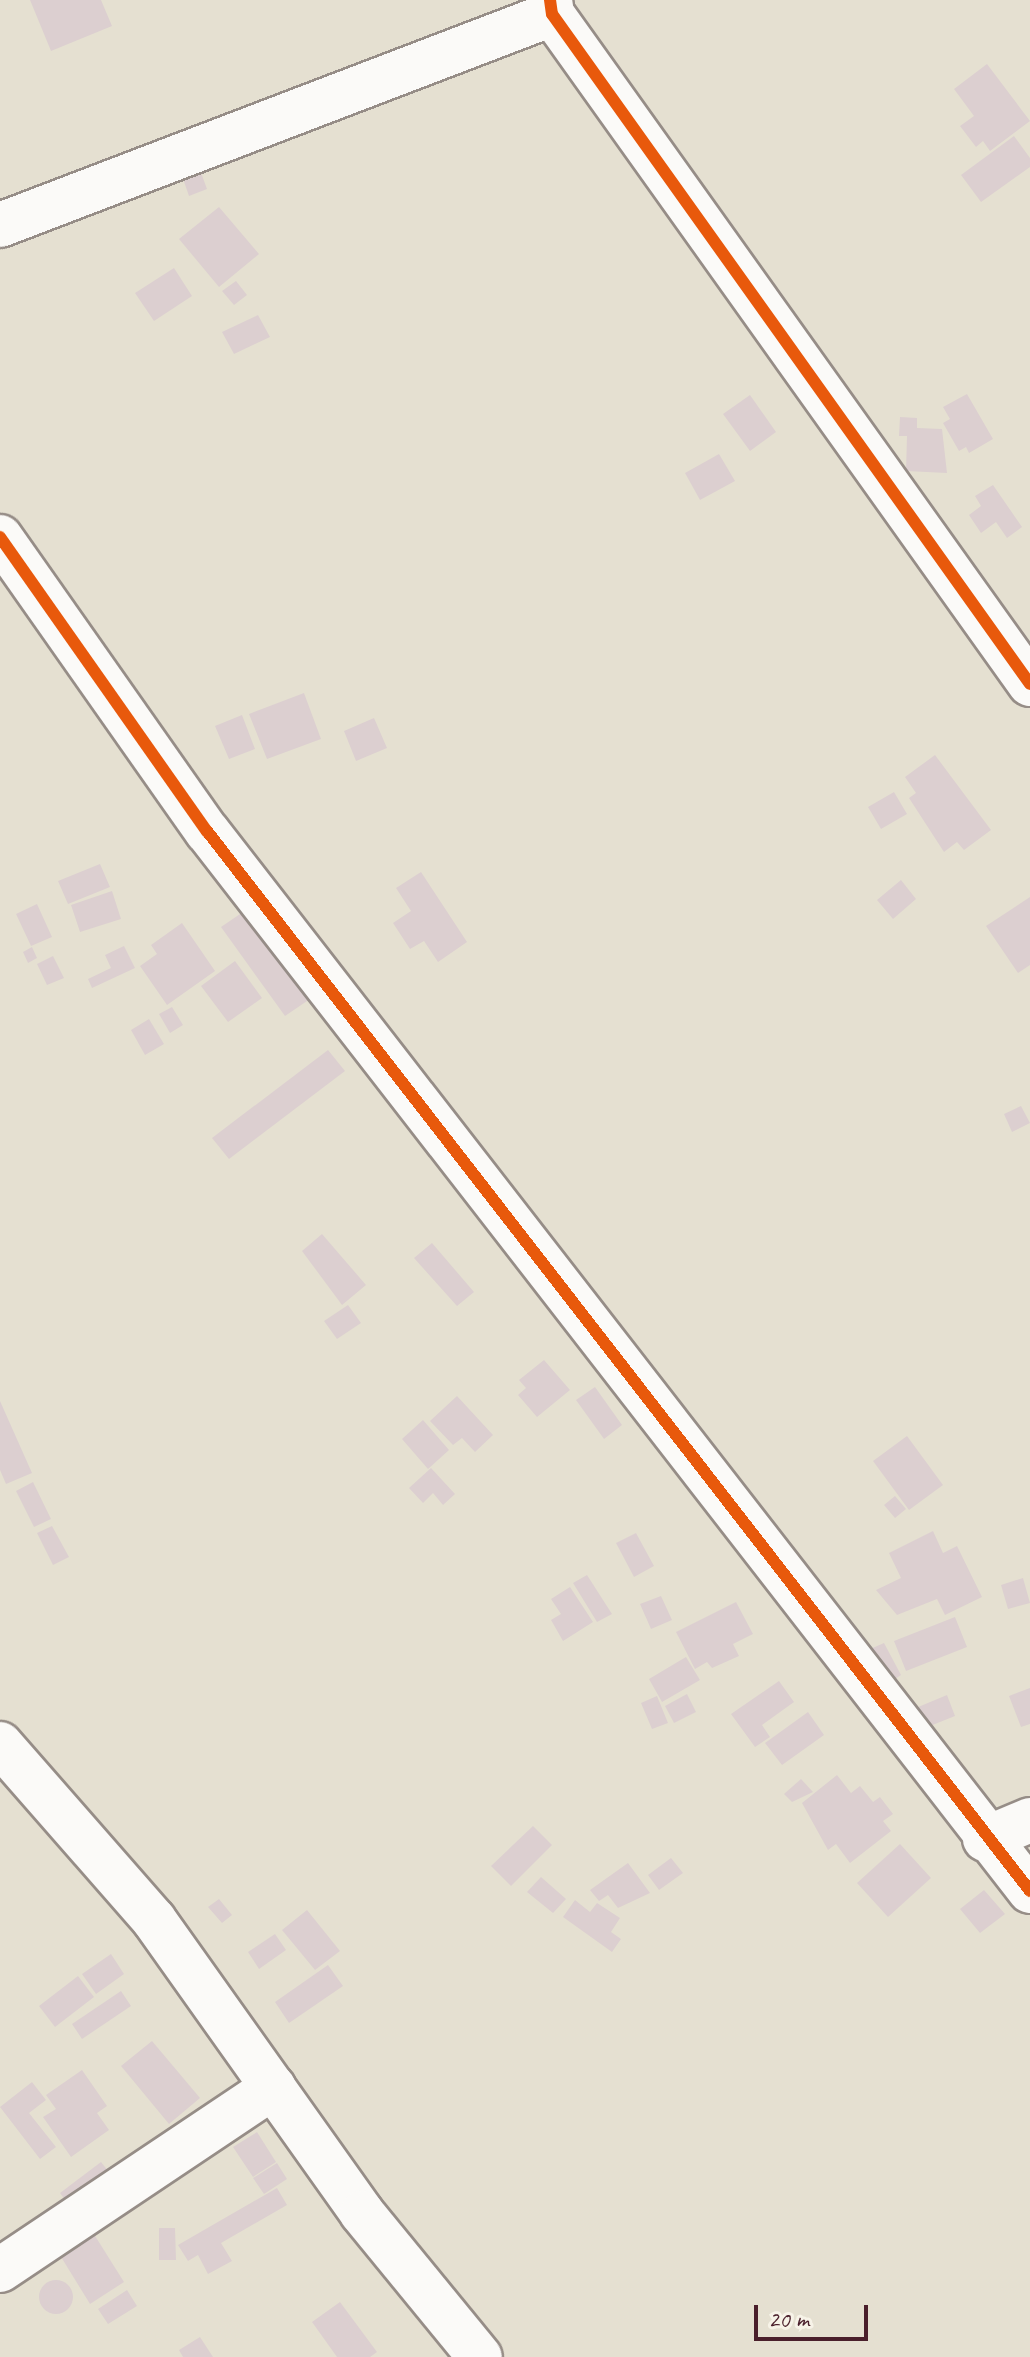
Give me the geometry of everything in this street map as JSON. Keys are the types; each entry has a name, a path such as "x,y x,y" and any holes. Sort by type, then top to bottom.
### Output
{"street":[{"path":"0,225 551,7 1030,684"},
{"path":"0,537 207,831 985,1839 1030,1891"},
{"path":"0,1744 154,1920 362,2213 480,2357"},
{"path":"985,1839 1030,1820"},
{"path":"0,2270 273,2087"}],"building":[{"path":"30,0 101,0 112,26 51,51"},
{"path":"987,64 1030,121 990,151 983,141 976,147 960,126 974,116 954,89"},
{"path":"1014,136 1030,158 1030,167 981,202 961,175"},
{"path":"199,167 207,189 189,196 181,173"},
{"path":"219,207 259,254 219,287 179,239"},
{"path":"174,268 192,296 154,321 135,293"},
{"path":"236,281 247,295 234,305 222,291"},
{"path":"258,315 270,337 234,354 222,332"},
{"path":"967,394 993,439 969,453 966,447 959,451 943,423 950,419 943,407"},
{"path":"750,395 776,432 750,451 723,414"},
{"path":"900,417 917,418 917,428 942,429 947,473 906,471 907,436 899,436"},
{"path":"719,454 735,481 700,500 685,473"},
{"path":"993,485 1022,527 1007,538 996,522 981,533 969,515 981,506 975,496"},
{"path":"304,693 321,739 267,759 249,714"},
{"path":"242,715 255,749 229,759 215,726"},
{"path":"374,718 387,748 356,761 344,731"},
{"path":"935,755 991,830 964,850 957,842 944,852 909,798 916,793 905,777"},
{"path":"894,792 907,814 881,829 868,807"},
{"path":"100,864 110,887 68,904 58,881"},
{"path":"421,872 467,942 438,962 424,941 410,949 393,923 411,911 396,888"},
{"path":"901,880 916,899 893,919 877,900"},
{"path":"112,891 121,919 80,932 71,905"},
{"path":"1030,897 1030,965 1018,973 986,926"},
{"path":"37,904 52,937 31,946 16,914"},
{"path":"246,910 310,999 285,1016 221,927"},
{"path":"182,923 215,971 167,1005 140,966 157,954 151,945"},
{"path":"124,946 135,968 92,988 88,979 111,968 105,955"},
{"path":"32,947 37,958 28,963 23,952"},
{"path":"53,956 64,978 47,985 37,964"},
{"path":"235,961 262,998 228,1022 201,986"},
{"path":"172,1007 183,1025 170,1033 159,1014"},
{"path":"149,1019 164,1044 145,1055 131,1030"},
{"path":"328,1050 345,1071 229,1159 212,1138"},
{"path":"1021,1106 1030,1123 1012,1132 1004,1114"},
{"path":"322,1234 366,1285 342,1305 302,1251"},
{"path":"432,1243 474,1292 457,1306 414,1258"},
{"path":"348,1305 361,1323 337,1339 324,1321"},
{"path":"544,1360 570,1390 537,1417 518,1395 526,1388 519,1380"},
{"path":"595,1387 622,1425 604,1439 576,1400"},
{"path":"457,1396 493,1435 475,1452 462,1438 453,1445 430,1421"},
{"path":"0,1401 32,1473 6,1484 0,1470"},
{"path":"423,1420 449,1450 428,1469 402,1439"},
{"path":"907,1436 943,1485 909,1510 873,1461"},
{"path":"431,1468 455,1494 443,1505 433,1493 423,1503 409,1488"},
{"path":"33,1482 51,1519 34,1527 16,1491"},
{"path":"895,1496 906,1509 895,1518 884,1505"},
{"path":"52,1526 69,1557 53,1565 37,1533"},
{"path":"933,1531 943,1553 957,1546 982,1597 945,1615 937,1599 897,1615 876,1590 901,1578 889,1553"},
{"path":"636,1533 654,1566 634,1577 616,1543"},
{"path":"587,1575 612,1614 597,1622 573,1583"},
{"path":"1023,1578 1030,1603 1008,1609 1001,1585"},
{"path":"570,1587 593,1622 563,1641 551,1620 561,1614 551,1599"},
{"path":"661,1596 672,1620 651,1629 640,1604"},
{"path":"736,1602 753,1634 733,1644 739,1656 712,1668 707,1662 695,1669 676,1632"},
{"path":"955,1617 967,1647 906,1671 894,1641"},
{"path":"884,1643 901,1675 889,1683 859,1654"},
{"path":"686,1657 700,1680 662,1702 649,1679"},
{"path":"779,1681 794,1702 762,1725 770,1737 755,1747 731,1714"},
{"path":"1030,1688 1030,1724 1021,1727 1009,1696"},
{"path":"687,1694 696,1712 674,1723 665,1706"},
{"path":"947,1695 955,1716 920,1730 911,1710"},
{"path":"657,1696 668,1723 652,1729 641,1703"},
{"path":"808,1712 824,1735 782,1765 765,1743"},
{"path":"837,1775 851,1793 860,1786 873,1802 880,1797 893,1814 883,1821 891,1831 850,1863 836,1844 828,1850 802,1803"},
{"path":"801,1779 813,1792 792,1802 784,1794"},
{"path":"533,1826 552,1845 511,1886 491,1866"},
{"path":"900,1844 931,1878 888,1917 857,1883"},
{"path":"671,1858 683,1873 659,1890 648,1875"},
{"path":"628,1863 650,1893 618,1908 608,1895 599,1901 590,1890"},
{"path":"541,1877 566,1899 553,1913 527,1892"},
{"path":"984,1890 1005,1914 980,1933 960,1909"},
{"path":"219,1899 232,1915 222,1923 208,1907"},
{"path":"575,1900 590,1912 597,1903 620,1918 611,1932 621,1939 612,1952 563,1917"},
{"path":"307,1910 340,1951 315,1970 282,1930"},
{"path":"275,1934 286,1950 259,1969 248,1952"},
{"path":"111,1954 124,1974 96,1994 82,1974"},
{"path":"328,1965 343,1986 289,2023 275,2002"},
{"path":"78,1976 94,1997 55,2027 39,2006"},
{"path":"121,1991 131,2006 82,2039 72,2024"},
{"path":"152,2041 200,2098 169,2124 121,2066"},
{"path":"82,2070 107,2106 97,2113 109,2130 71,2157 43,2117 56,2109 46,2095"},
{"path":"32,2082 46,2100 29,2113 56,2147 40,2159 0,2107"},
{"path":"257,2132 276,2162 253,2177 233,2147"},
{"path":"101,2162 112,2176 71,2208 60,2193"},
{"path":"277,2163 287,2179 264,2194 253,2178"},
{"path":"277,2188 287,2205 221,2243 232,2261 208,2274 198,2255 188,2261 178,2245"},
{"path":"159,2228 175,2228 176,2260 159,2260"},
{"path":"92,2231 124,2282 90,2304 58,2252"},
{"path":"56,2280 68,2285 73,2297 68,2309 56,2314 44,2309 39,2297 44,2285"},
{"path":"127,2290 137,2306 108,2324 98,2309"},
{"path":"340,2302 377,2352 370,2357 337,2357 312,2322"},
{"path":"200,2337 213,2357 183,2357 179,2350"}],"cycle path":[{"path":"550,0 552,14 1030,684"},
{"path":"0,537 207,831 1030,1891"}]}
